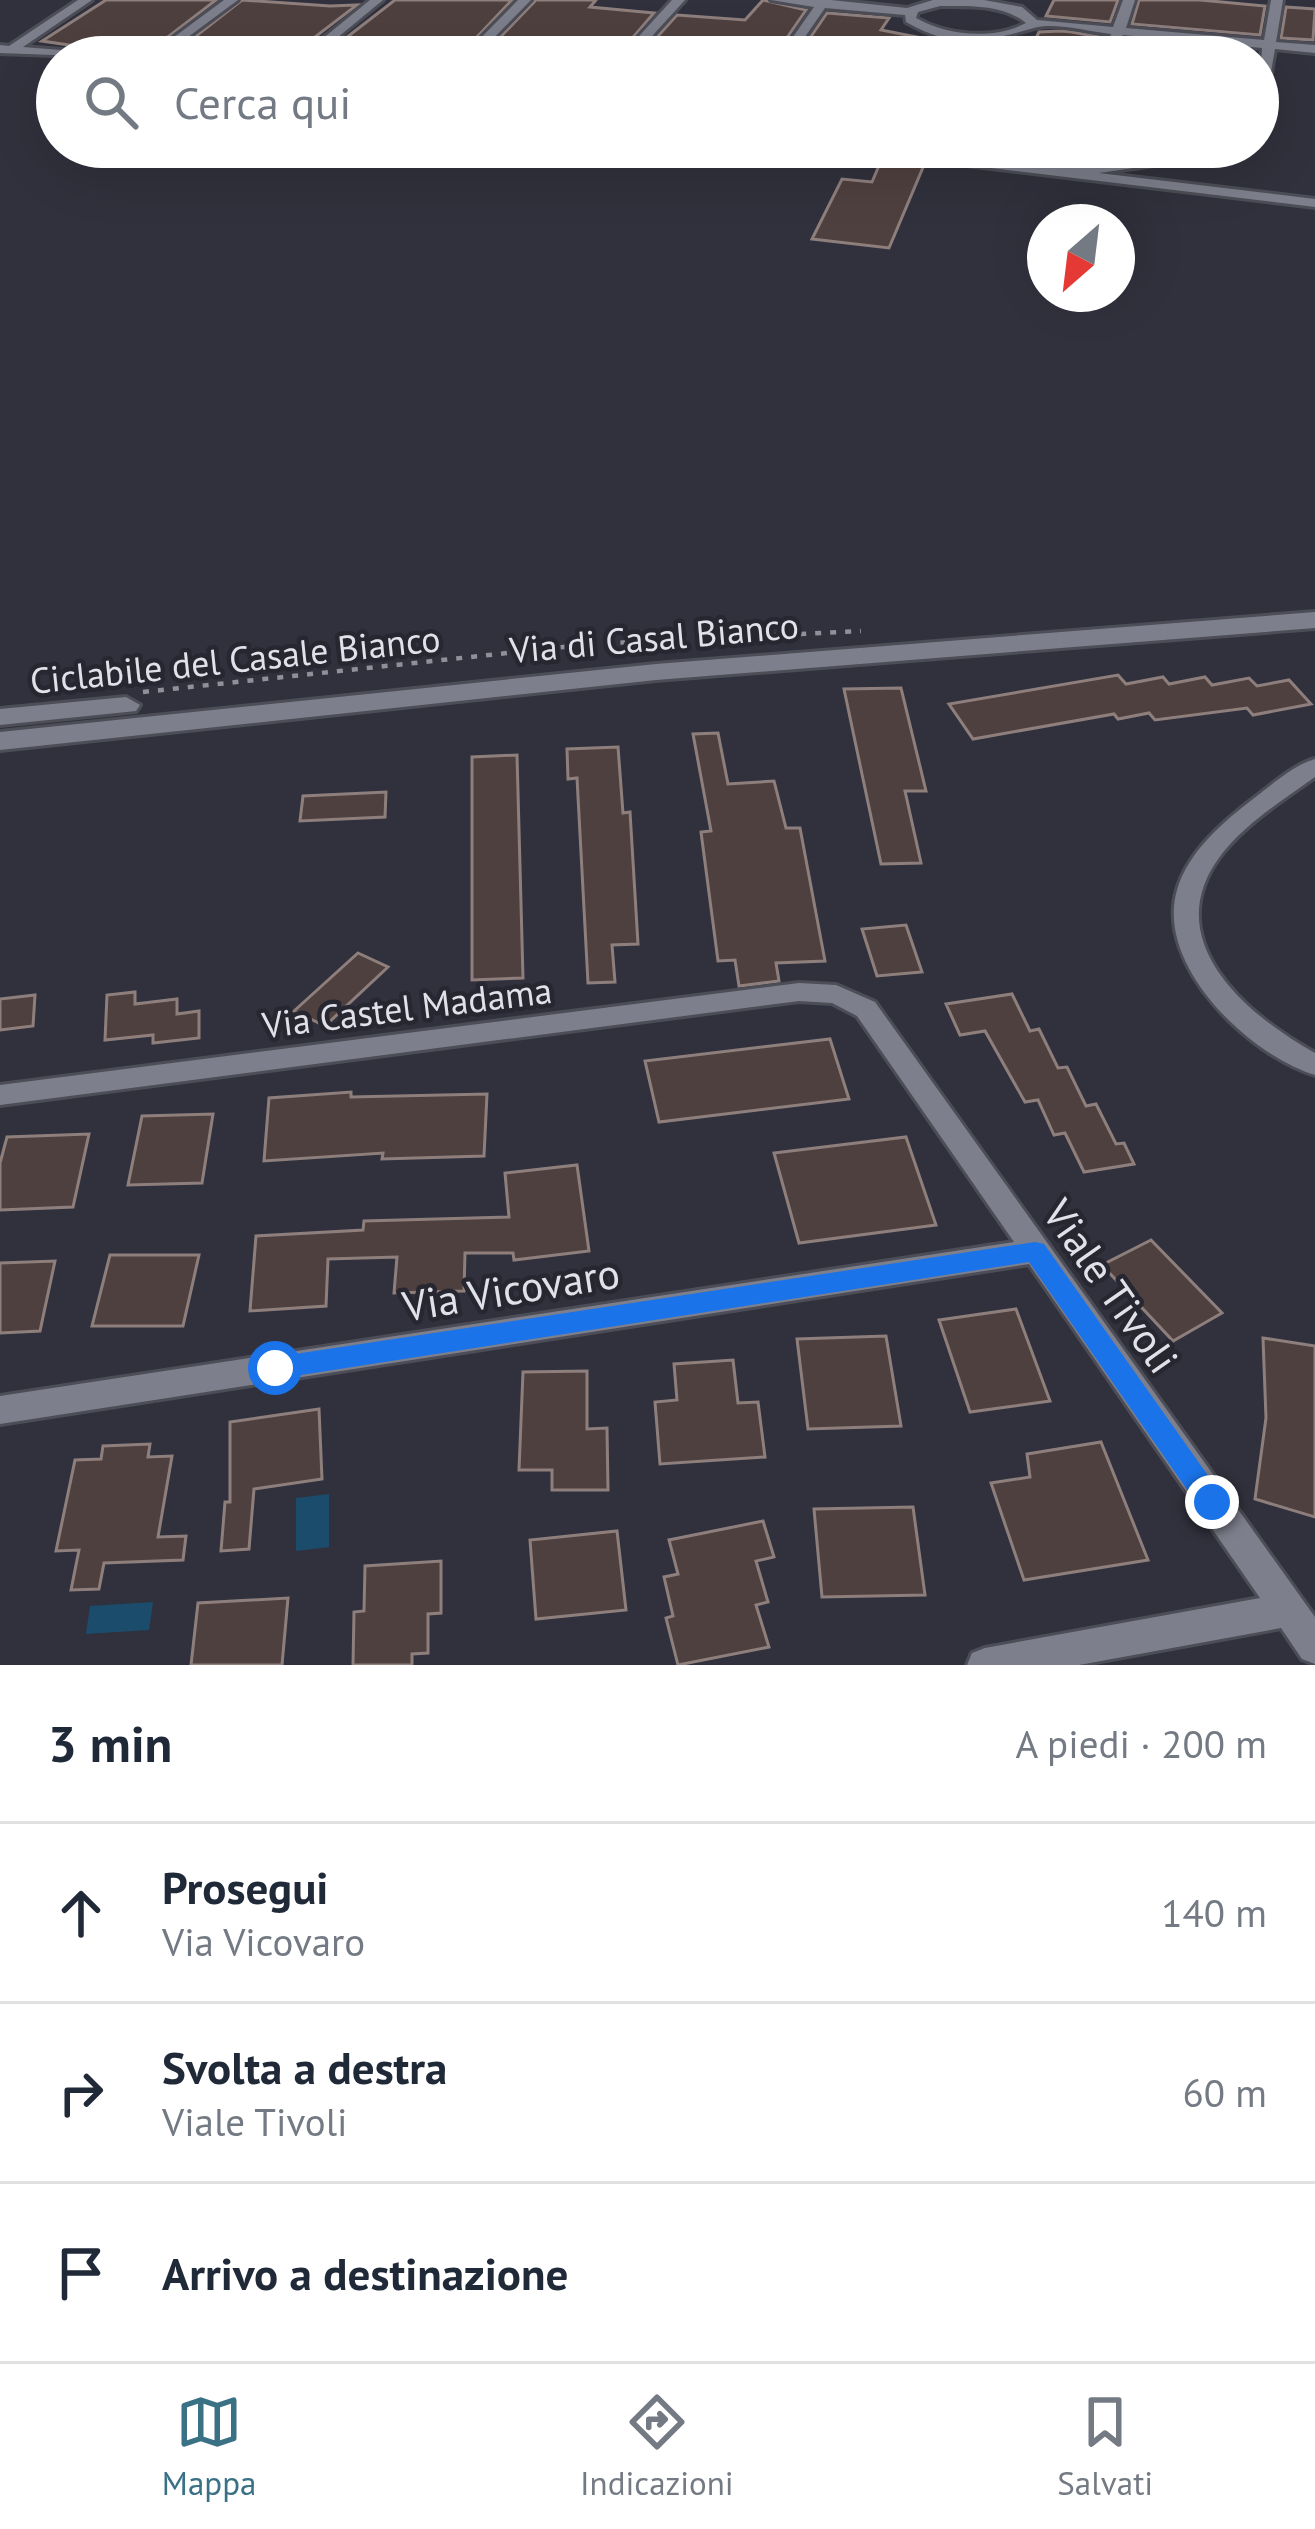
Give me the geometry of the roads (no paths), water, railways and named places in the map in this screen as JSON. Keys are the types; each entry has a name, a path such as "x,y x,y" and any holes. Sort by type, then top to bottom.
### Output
{"main road":[{"name":"Via di Casal Bianco","path":"0,717 905,632 1315,601"},
{"name":"Via di Casal Bianco","path":"0,741 633,674 1315,620"}],"street":[{"path":"7,48 86,0"},
{"path":"182,36 232,0"},
{"path":"332,36 377,0"},
{"path":"489,36 525,0"},
{"path":"646,36 679,0"},
{"path":"777,0 911,12 932,3 975,1 1018,10 1034,23"},
{"path":"1117,36 1129,0"},
{"path":"1271,36 1277,0"},
{"path":"799,36 824,2"},
{"path":"911,12 915,23 961,34 1009,34 1034,23 1173,36"},
{"path":"1279,46 1315,49"},
{"path":"1029,168 1315,202"},
{"path":"1065,173 1067,168"},
{"path":"1065,173 1104,168"},
{"path":"1242,194 1247,168"},
{"path":"1315,766 1213,849 1194,877 1185,917 1192,948 1223,1000 1259,1033 1315,1065"},
{"name":"Via Castel Madama","path":"0,1096 824,992"},
{"name":"Viale Tivoli","path":"824,992 866,1009 1315,1648"},
{"name":"Via Vicovaro","path":"0,1410 1035,1251"},
{"path":"986,1665 1287,1610"}],"water":[{"path":"329,1494 329,1547 296,1551 296,1498"},
{"path":"153,1602 149,1630 86,1634 90,1606"}]}
